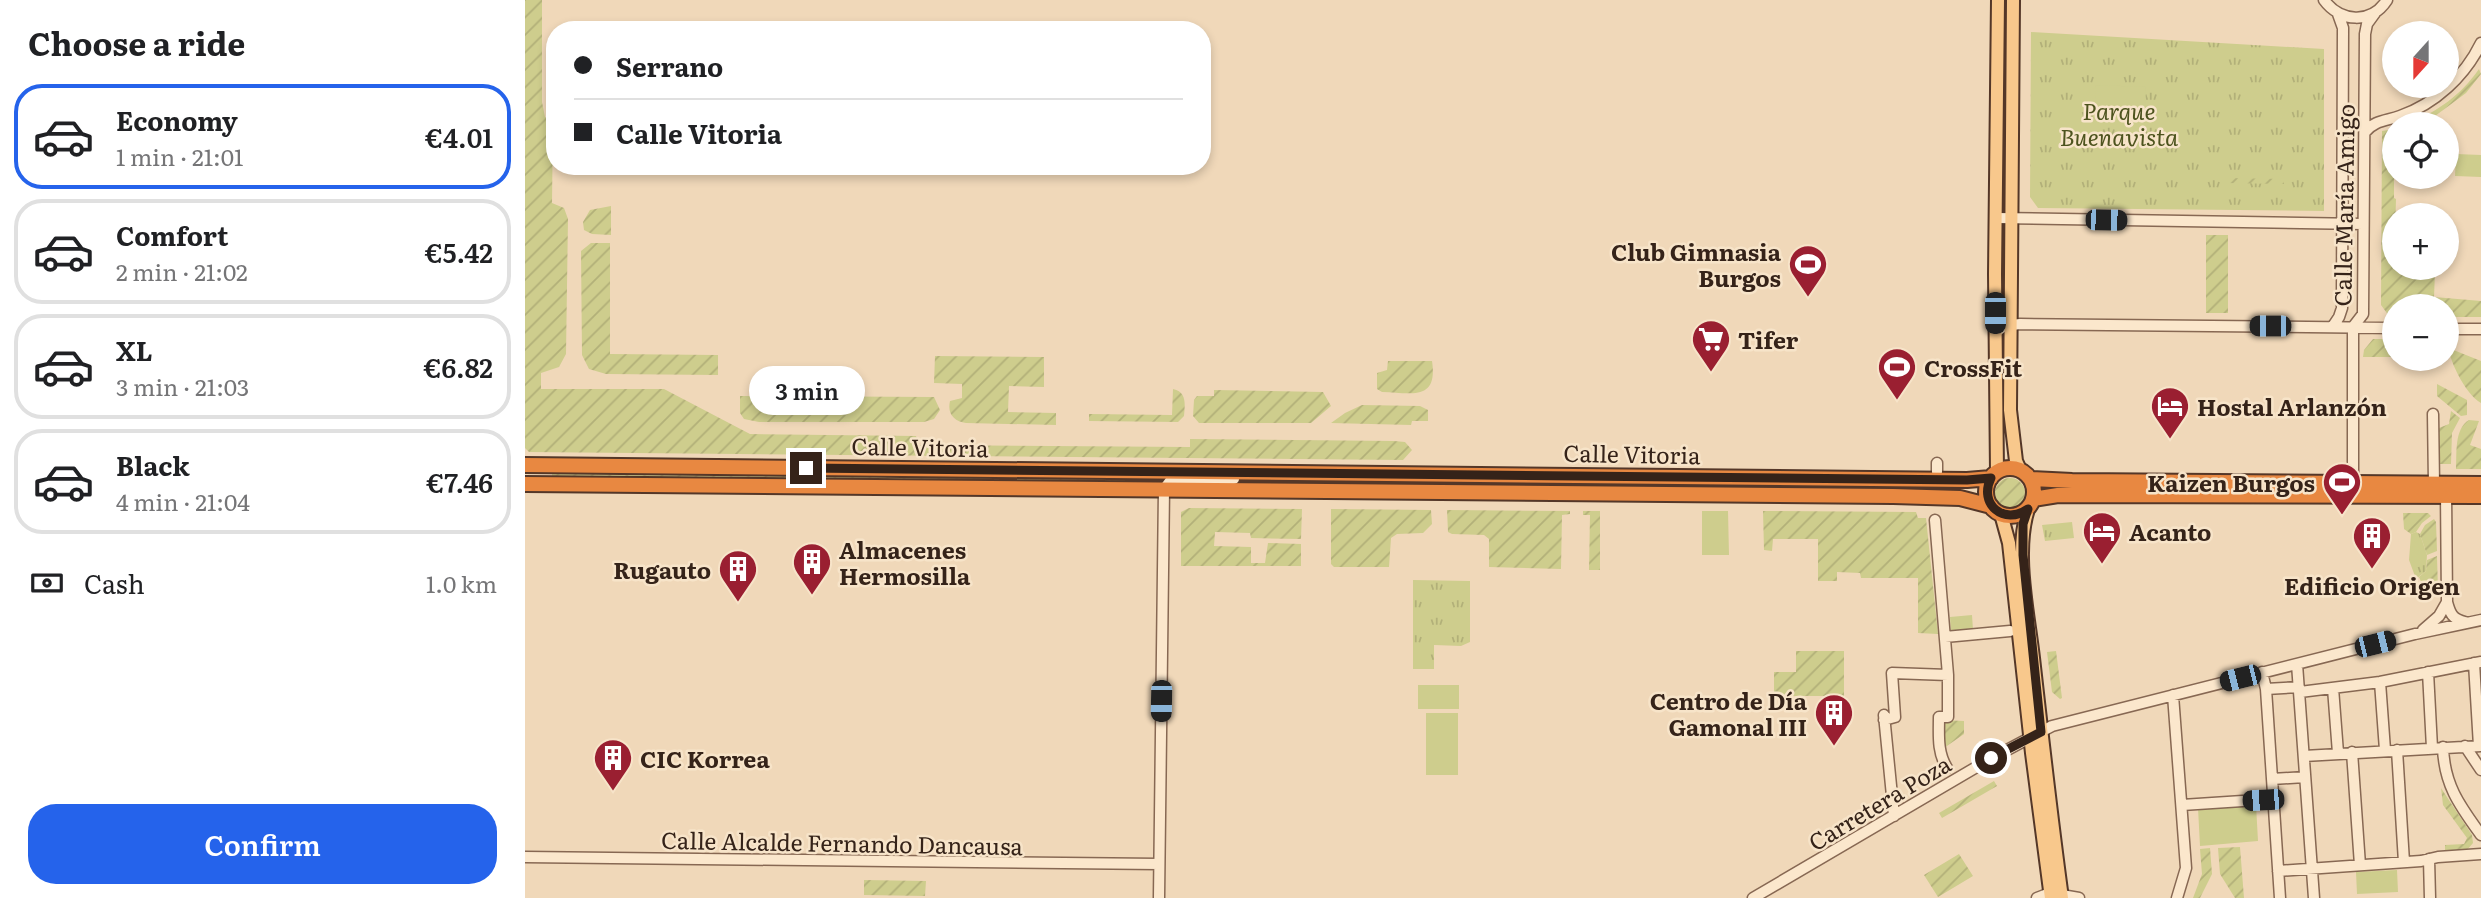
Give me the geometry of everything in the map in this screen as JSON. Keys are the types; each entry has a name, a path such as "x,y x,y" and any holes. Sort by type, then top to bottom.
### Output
{"highway":[{"name":"Calle Vitoria","path":"525,465 1967,480 1994,475"},
{"path":"2481,486 2025,475 2004,469 1994,475 1986,492 1996,510 2015,516 2030,504 2051,495 2481,496"},
{"path":"1140,471 1164,489"},
{"path":"2025,475 2034,489 2030,504"},
{"name":"Calle Vitoria","path":"525,484 1893,496 1960,498 1996,510"}],"main road":[{"path":"1994,475 1998,0"},
{"path":"2013,0 2010,410 2016,461 2025,475"},
{"path":"2030,504 2023,524 2023,555 2035,735"},
{"path":"1996,510 2009,543 2035,735 2052,896"}],"street":[{"path":"2324,0 2338,14 2360,18 2375,13 2387,0"},
{"name":"Calle María Amigo","path":"2353,484 2353,327 2363,314 2365,28 2375,13"},
{"name":"Calle María Amigo","path":"2333,326 2341,308 2343,28 2338,14"},
{"path":"1998,41 2013,41"},
{"path":"2407,112 2433,99 2465,69 2481,43"},
{"path":"2365,107 2382,120 2365,132"},
{"path":"1996,218 2363,224"},
{"path":"2363,314 2382,328"},
{"path":"1995,333 2010,324 2382,328"},
{"path":"2459,329 2481,329"},
{"path":"2433,414 2434,484"},
{"name":"Calle Vitoria","path":"1164,489 1170,481 1241,479 1273,472"},
{"path":"2465,622 2451,615 2447,601 2445,497 2450,489 2481,486"},
{"path":"1159,898 1164,489"},
{"path":"1935,520 1948,675 1948,717 1939,717 1938,739 1940,757 1947,768"},
{"path":"2415,634 2435,621 2447,601"},
{"name":"Carretera Poza","path":"1753,898 1772,894 1894,816 2035,735 2066,721 2481,620"},
{"path":"1945,637 2010,631"},
{"path":"2266,689 2333,688 2380,682 2477,662 2480,746 2304,755"},
{"path":"2302,663 2299,689 2314,898"},
{"path":"2428,672 2432,748"},
{"path":"1894,816 1884,718 1895,717 1892,673 1948,675"},
{"path":"2262,673 2266,689 2280,898"},
{"path":"2380,682 2385,750"},
{"path":"2333,688 2338,753"},
{"path":"2173,695 2186,869 2177,898"},
{"path":"2465,746 2481,770"},
{"path":"2443,747 2449,785 2481,835"},
{"path":"2397,750 2404,862"},
{"path":"2352,752 2360,865"},
{"path":"2272,779 2305,777"},
{"path":"2182,805 2273,799"},
{"path":"2278,871 2481,854"},
{"name":"Calle Alcalde Fernando Dancausa","path":"525,857 1159,864"},
{"path":"2429,859 2430,898"},
{"path":"2052,896 2079,898"}],"green space":[{"path":"525,0 542,0 542,102 546,118 546,175 552,175 552,203 564,208 568,219 566,354 559,367 541,373 541,389 664,389 750,434 916,436 919,445 1190,447 1190,439 1394,441 1405,442 1412,450 1403,460 529,452 525,448"},
{"name":"Parque Buenavista","path":"2031,32 2324,49 2324,211 2038,208 2030,197"},
{"path":"2479,69 2481,74 2466,93 2440,112 2432,112 2451,98 2459,98 2459,91"},
{"path":"2096,85 2146,87 2145,112 2095,109"},
{"path":"2382,131 2382,189 2394,189 2396,199 2396,203 2382,203 2382,280 2435,280 2434,294 2382,294 2381,305"},
{"path":"2459,154 2481,155 2481,177 2459,176"},
{"path":"2225,178 2284,179 2284,184 2225,183"},
{"path":"611,206 611,235 592,234 584,230 583,222 590,210"},
{"path":"2206,235 2228,235 2228,313 2206,313"},
{"path":"591,243 610,243 610,354 718,355 718,375 606,374 589,369 582,355 581,251"},
{"path":"2459,299 2481,301 2481,317 2459,317"},
{"path":"2373,339 2382,339 2382,357 2363,357 2364,350"},
{"path":"2459,352 2481,361 2481,403 2469,392 2458,375"},
{"path":"935,356 1044,357 1044,387 1009,386 1008,412 1056,413 1056,425 958,421 952,416 949,406 950,401 962,398 962,384 934,383"},
{"path":"1388,361 1432,361 1431,383 1427,389 1420,392 1382,392 1377,389 1377,373 1387,370"},
{"path":"2437,384 2467,400 2467,415 2461,416 2437,396"},
{"path":"1173,389 1181,393 1184,399 1184,416 1178,422 1089,421 1089,414 1172,415"},
{"path":"1214,390 1323,392 1331,406 1311,423 1199,423 1193,416 1194,400 1197,396 1214,396"},
{"path":"740,396 934,397 940,410 934,419 924,422 759,422 744,419 740,413"},
{"path":"1362,405 1420,406 1428,410 1428,421 1412,421 1411,425 1331,423"},
{"path":"2451,411 2460,418 2452,433 2451,464 2439,464 2439,428 2449,424"},
{"path":"2469,420 2479,421 2470,445 2481,449 2481,469 2456,469 2459,435"},
{"path":"552,472 1128,477 1128,483 552,477"},
{"path":"2010,478 2021,482 2025,493 2021,504 2010,508 1999,504 1995,493 1999,482"},
{"path":"1593,481 1947,486 1947,491 1532,487 1532,484"},
{"path":"1189,508 1302,509 1301,539 1251,538 1250,533 1215,532 1214,546 1251,547 1251,563 1265,563 1268,543 1301,544 1301,566 1181,566 1181,512"},
{"path":"1331,509 1431,510 1432,524 1423,533 1397,534 1391,538 1389,567 1334,567 1331,564"},
{"path":"1447,510 1570,511 1570,514 1562,515 1561,569 1489,567 1489,539 1484,535 1448,532"},
{"path":"1583,511 1600,511 1600,570 1589,570 1590,515 1583,515"},
{"path":"1702,511 1728,511 1729,555 1702,555"},
{"path":"1763,511 1916,512 1918,518 1926,518 1938,634 1918,633 1918,578 1861,578 1860,573 1837,572 1837,581 1818,581 1818,539 1773,539 1772,551 1764,550"},
{"path":"2403,513 2428,513 2431,516 2411,534 2404,529"},
{"path":"2434,519 2437,551 2427,555 2420,534 2425,525"},
{"path":"2072,522 2074,538 2045,541 2042,525"},
{"path":"2411,534 2420,534 2427,555 2426,571 2416,579 2409,560"},
{"path":"2437,556 2438,590 2420,598 2424,588 2419,577 2426,571 2427,560"},
{"path":"1413,580 1470,581 1470,642 1461,646 1434,645 1434,669 1413,669"},
{"path":"1972,615 1973,630 1951,632 1950,617"},
{"path":"1796,651 1844,651 1844,696 1774,696 1774,672 1796,672"},
{"path":"2056,651 2060,699 2052,692 2047,652"},
{"path":"1418,685 1459,685 1459,709 1418,709"},
{"path":"1426,713 1458,713 1458,775 1426,775"},
{"path":"1942,720 1964,721 1964,734 1944,748"},
{"path":"1994,781 1997,786 1942,818 1939,813"},
{"path":"2441,788 2472,835 2473,843 2467,850 2445,852 2445,845 2464,844 2467,838 2443,805"},
{"path":"2256,805 2258,841 2200,846 2198,808"},
{"path":"2240,847 2244,898 2235,898 2220,874 2218,848"},
{"path":"2210,848 2212,874 2200,898 2193,898 2202,874 2200,849"},
{"path":"1959,854 1973,876 1938,897 1924,875"},
{"path":"2397,870 2398,892 2357,894 2356,872"},
{"path":"864,880 926,881 925,896 864,895"}],"place":[{"name":"Club Gimnasia Burgos","path":"1808,298"},
{"name":"Tifer","path":"1711,373"},
{"name":"CrossFit","path":"1897,401"},
{"name":"Hostal Arlanzón","path":"2170,440"},
{"name":"Kaizen Burgos","path":"2342,516"},
{"name":"Acanto","path":"2102,565"},
{"name":"Edificio Origen","path":"2372,570"},
{"name":"Almacenes Hermosilla","path":"812,596"},
{"name":"Rugauto","path":"738,603"},
{"name":"Centro de Día Gamonal III","path":"1834,747"},
{"name":"CIC Korrea","path":"613,792"}],"route":[{"path":"806,468 1967,480 1991,478 1986,492 1987,499 1995,510 2001,514 2015,516 2028,509 2023,524 2023,555 2041,732 1991,758"}]}
